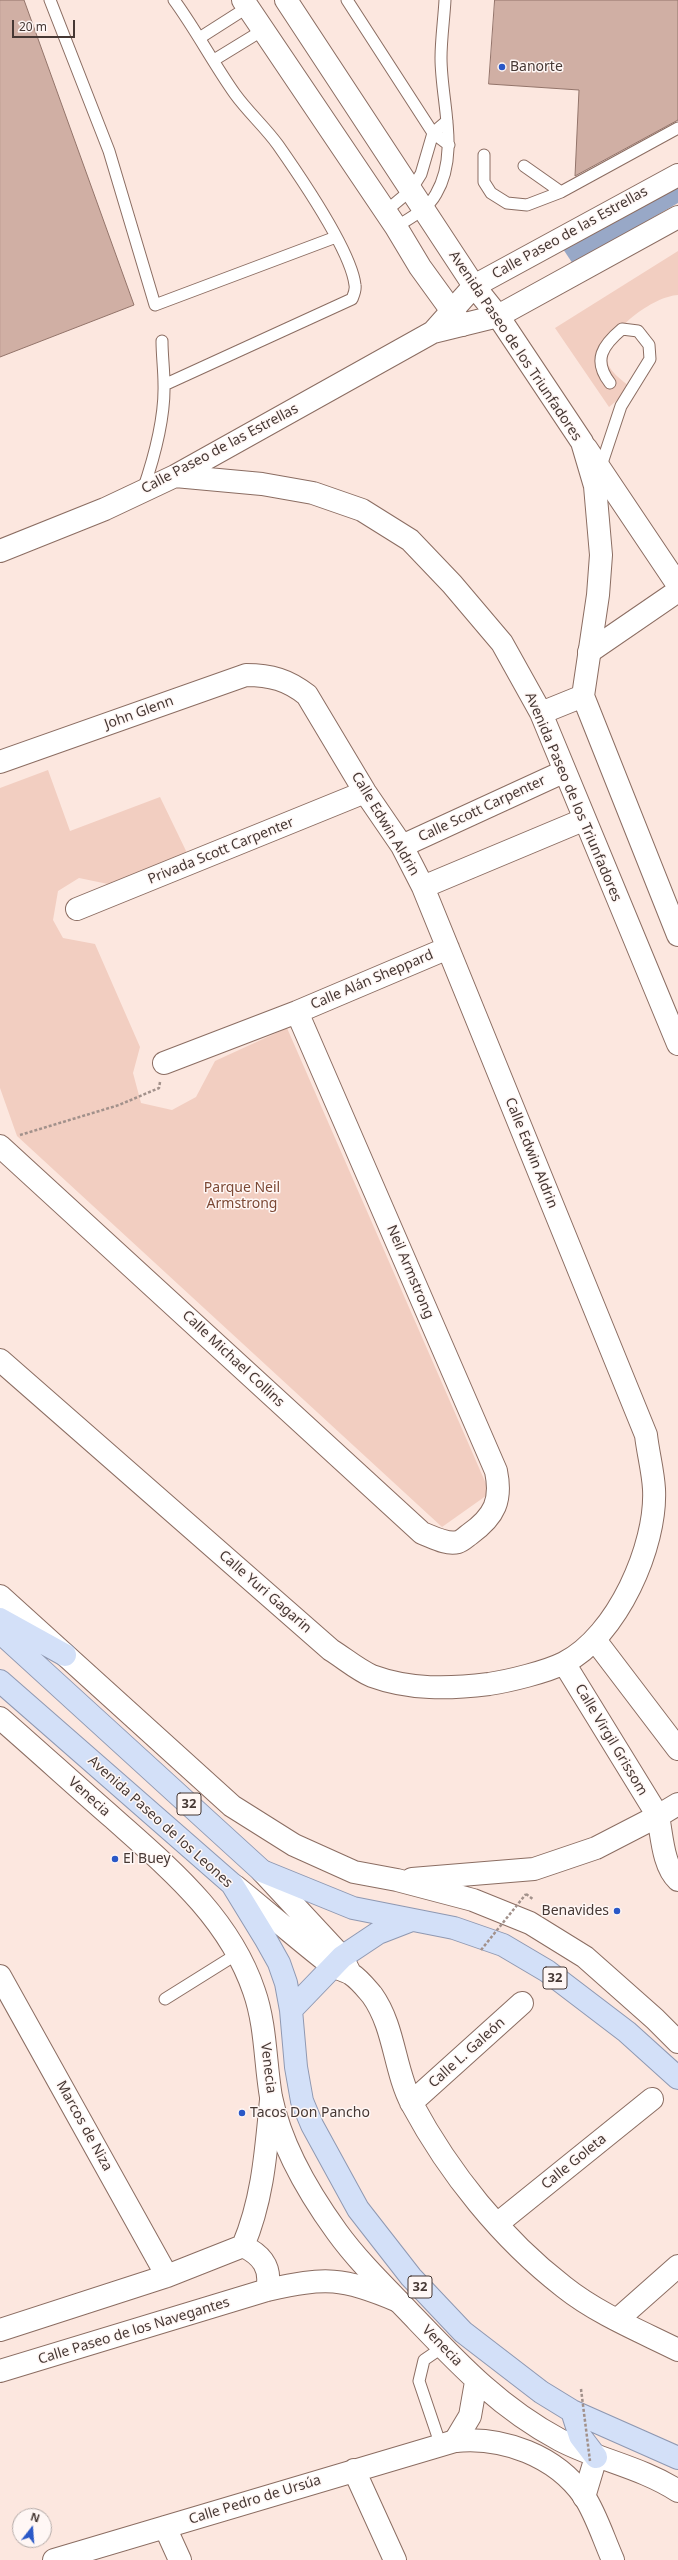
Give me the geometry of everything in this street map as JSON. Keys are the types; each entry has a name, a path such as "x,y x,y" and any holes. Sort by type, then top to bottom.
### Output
{"main road":[{"path":"0,1619 65,1655"},
{"name":"32","path":"0,1632 262,1871 353,1908 409,1921 454,1928 502,1945 559,1980 639,2042 678,2078"},
{"name":"Avenida Paseo de los Leones","path":"5,1686 232,1884 279,1963 291,2010 296,2067 302,2101 318,2136 358,2209 411,2277 464,2332 519,2377 572,2411 673,2451"},
{"path":"291,2010 378,1933 409,1921"},
{"path":"572,2411 580,2436 593,2459"}],"street":[{"name":"Avenida Paseo de los Triunfadores","path":"286,0 474,286 498,316 582,442 595,486 600,548 598,595 583,696 678,934"},
{"path":"245,3 391,219 420,267 457,318 498,316 678,217"},
{"name":"Calle Paseo de las Estrellas","path":"0,551 105,509 175,476 457,318 474,286 678,175"},
{"path":"582,442 678,585"},
{"name":"Avenida Paseo de los Triunfadores","path":"175,476 262,484 313,493 362,510 410,540 452,584 502,643 541,713 563,772 678,1044"},
{"path":"589,652 678,591"},
{"name":"John Glenn","path":"0,762 246,675 265,675 279,678"},
{"name":"Calle Edwin Aldrin","path":"279,678 295,685 308,695 365,792 402,846 423,888 646,1435 654,1490 649,1534 637,1573 617,1610 580,1651"},
{"path":"541,713 583,696"},
{"name":"Calle Scott Carpenter","path":"402,846 563,772"},
{"name":"Privada Scott Carpenter","path":"77,909 365,792"},
{"path":"423,888 583,820"},
{"name":"Calle Alán Sheppard","path":"164,1063 297,1012 448,948"},
{"name":"Neil Armstrong","path":"297,1012 496,1471 500,1489 497,1504 489,1517 476,1530"},
{"name":"Calle Michael Collins","path":"7,1141 422,1533 442,1541 458,1542 476,1530"},
{"name":"Calle Yuri Gagarin","path":"0,1360 331,1650 372,1675 413,1686 451,1689 504,1681 580,1651"},
{"path":"0,1596 232,1806 294,1845 354,1872 397,1880 473,1900 530,1923 585,1957 656,2019 678,2042"},
{"path":"580,1651 678,1749"},
{"name":"Calle Virgil Grissom","path":"580,1651 658,1816"},
{"name":"Venecia","path":"0,1718 177,1876 211,1913 237,1954 254,1990 262,2019 272,2097 280,2128 292,2157 318,2204 358,2259 476,2382 499,2401 559,2440 593,2459 650,2474 678,2491"},
{"path":"397,1880 534,1868 596,1848 678,1804"},
{"path":"658,1816 665,1852 674,1877 678,1880"},
{"path":"262,1871 342,1966"},
{"path":"232,1884 342,1966 363,1984 380,2007 401,2078 412,2103 436,2144 497,2224 527,2255 564,2288 617,2320 678,2350"},
{"name":"Marcos de Niza","path":"0,1976 168,2276"},
{"name":"Calle L. Galeón","path":"412,2103 522,2003"},
{"path":"0,2330 168,2276 243,2246 255,2218 264,2178 272,2097"},
{"name":"Calle Goleta","path":"497,2224 652,2099"},
{"path":"243,2246 257,2253 266,2265 270,2280 267,2290"},
{"path":"617,2320 678,2266"},
{"name":"Calle Paseo de los Navegantes","path":"0,2371 267,2290 302,2282 336,2280 367,2288 398,2301"},
{"path":"448,2444 470,2416 476,2382"},
{"name":"Calle Pedro de Ursúa","path":"54,2560 354,2470 448,2444 474,2439 533,2453 561,2470 584,2496 613,2560"},
{"path":"584,2496 593,2459"},
{"path":"354,2470 395,2560"},
{"path":"165,2527 180,2560"}],"lane":[{"path":"50,0 109,151 155,305 336,237"},
{"path":"164,386 352,299 356,292 352,270 336,237 277,145 235,94 201,37 174,0"},
{"path":"347,0 433,133 449,145"},
{"path":"391,219 424,208 435,196 441,184 449,145 441,58 445,0"},
{"path":"201,37 245,3"},
{"path":"214,60 263,30"},
{"path":"391,219 421,174 433,133 447,121"},
{"path":"484,155 484,182 491,193 507,203 527,205 560,192 678,128"},
{"path":"524,166 560,192"},
{"path":"600,469 621,406 650,359 649,345 638,331 622,329 606,343 601,356 601,372 610,383"},
{"path":"143,491 154,456 164,386 162,341"},
{"path":"164,1999 237,1954"},
{"path":"443,2347 424,2360 419,2381 448,2444"}],"path":[{"path":"7,1141 119,1105 159,1088 164,1063"},
{"path":"481,1950 526,1894"},
{"path":"581,2389 593,2459"}],"green space":[{"path":"678,251 678,295 656,301 644,308 622,326 608,348 607,358 610,367 620,379 632,388 609,407 555,328"},
{"name":"Parque Neil Armstrong","path":"48,770 70,831 160,797 188,855 108,884 79,878 58,891 53,920 63,938 95,944 140,1047 133,1073 141,1103 172,1110 196,1097 215,1061 287,1028 490,1493 442,1527 17,1136 0,1088 0,788"}],"water":[{"path":"678,183 678,203 573,264 563,249"}],"building":[{"path":"0,0 24,0 134,305 0,357"},
{"path":"495,0 678,0 678,120 575,176 579,90 489,84"}],"place":[{"name":"Banorte","path":"502,67"},
{"name":"El Buey","path":"115,1859"},
{"name":"Benavides","path":"617,1911"},
{"name":"Tacos Don Pancho","path":"242,2113"}]}
